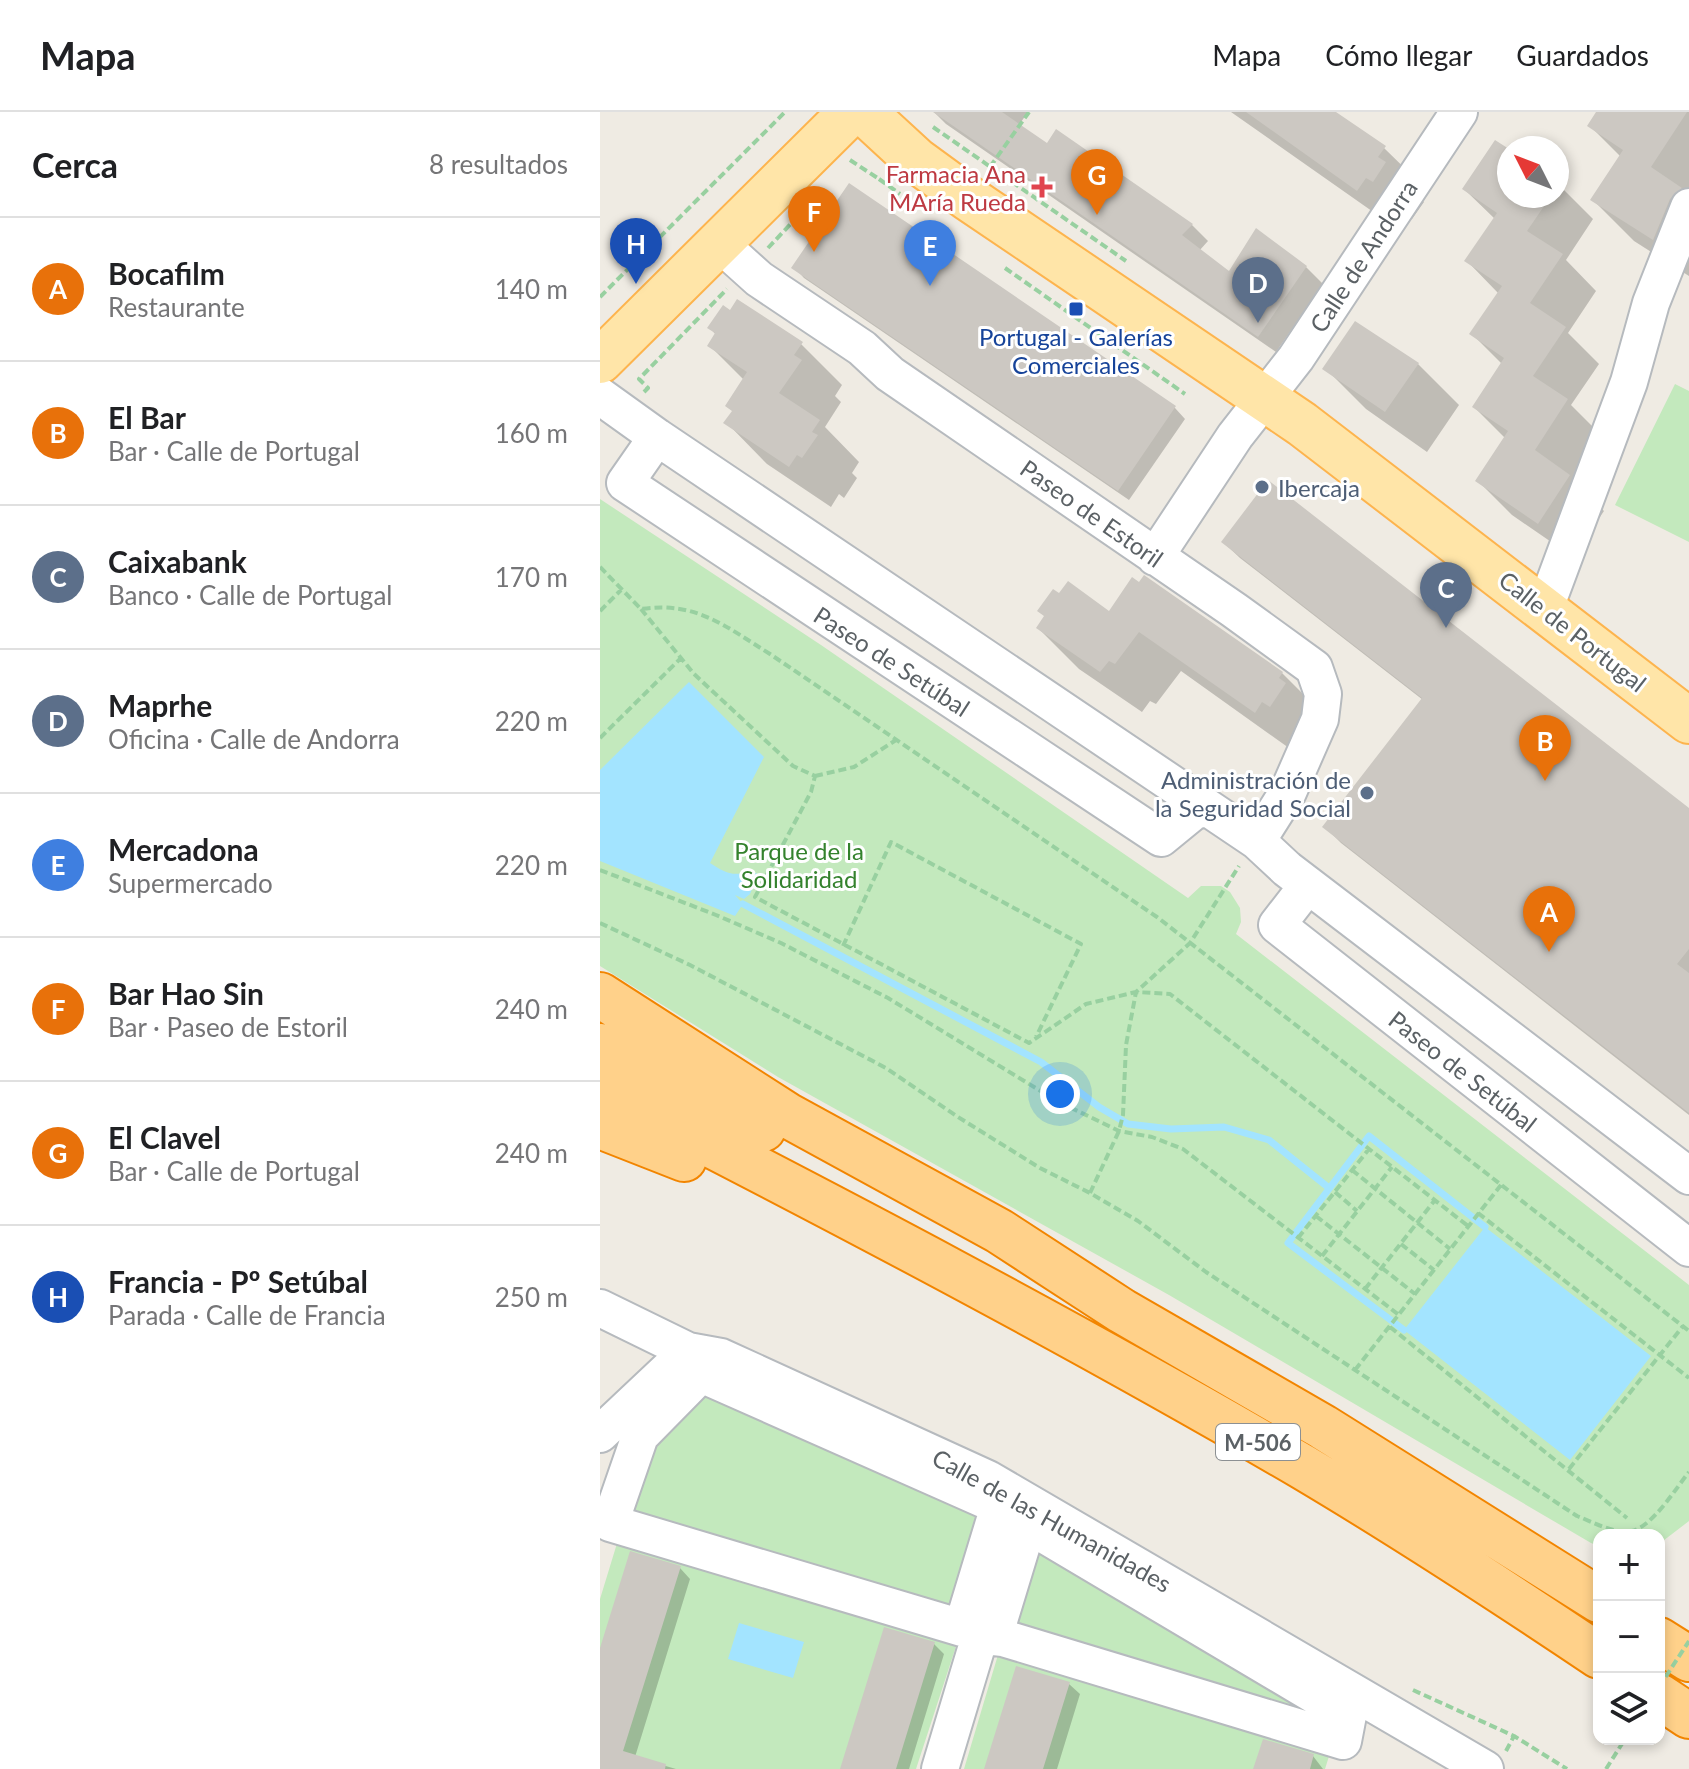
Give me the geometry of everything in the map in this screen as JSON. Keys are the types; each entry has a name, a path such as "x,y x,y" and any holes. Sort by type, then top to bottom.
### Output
{"highway":[{"path":"600,995 787,1115 999,1231 1122,1311"},
{"name":"M-506","path":"600,1046 1122,1311 1323,1427 1593,1596"},
{"name":"M-506","path":"600,1088 905,1247 1305,1468 1593,1652"},
{"path":"600,1126 905,1247"},
{"path":"1665,1644 1689,1659"},
{"path":"1665,1700 1689,1716"}],"main road":[{"path":"600,361 851,112"},
{"name":"Calle de Portugal","path":"864,112 890,163 979,182 1545,608 1689,721"}],"street":[{"name":"Calle de Andorra","path":"1264,397 1296,358 1459,112"},
{"path":"1545,608 1629,382 1651,303 1689,207"},
{"name":"Paseo de Estoril","path":"719,243 759,279 862,348 890,374 1314,668 1323,694 1320,719 1288,792 1257,841"},
{"path":"1155,557 1264,397"},
{"path":"612,405 1257,841 1308,885 1689,1176"},
{"name":"Paseo de Setúbal","path":"657,437 625,483 1161,838 1194,811 1207,808"},
{"name":"Paseo de Setúbal","path":"1308,885 1277,925 1689,1248"},
{"name":"Calle de las Humanidades","path":"600,1308 688,1351 721,1357 988,1479 1485,1769"},
{"path":"605,1528 617,1480 603,1432 688,1351"},
{"path":"701,1374 999,1506 962,1628 605,1528 640,1436 701,1374"},
{"path":"940,1769 1022,1499"},
{"path":"1028,1525 1348,1715 1346,1755 994,1637 1028,1525"},
{"path":"1346,1755 1371,1702"}],"path":[{"path":"600,297 785,112"},
{"path":"979,182 1029,112"},
{"path":"890,163 925,121 979,182 1134,267"},
{"path":"841,170 851,159 890,163"},
{"path":"890,163 905,197"},
{"path":"612,405 648,388 639,379 733,283 749,294 771,265 762,255 802,212"},
{"path":"994,259 1185,394"},
{"path":"600,567 641,609 694,674 793,766 815,776 854,767 896,739"},
{"path":"600,611 621,590"},
{"path":"641,609 676,606 707,614 1157,917 1689,1331"},
{"path":"600,738 681,658"},
{"path":"815,776 811,792 755,897 1029,1043 1086,1004 1136,992 1170,994 1469,1224"},
{"path":"1090,1193 1123,1115 1126,1045 1136,992 1190,943 1223,888 1257,841"},
{"path":"843,946 891,842 1081,944 1036,1038"},
{"path":"600,870 781,943 888,998 1057,1101 1120,1128 1183,1149 1397,1317"},
{"path":"600,923 886,1068 1040,1168 1138,1221 1206,1272 1577,1516 1630,1532 1647,1524 1689,1472"},
{"path":"1298,1238 1369,1148"},
{"path":"1322,1256 1393,1166"},
{"path":"1352,1170 1450,1249"},
{"path":"1355,1370 1501,1185"},
{"path":"1335,1192 1357,1211"},
{"path":"1365,1289 1435,1200"},
{"path":"1477,1214 1689,1378"},
{"path":"1316,1216 1415,1294"},
{"path":"1400,1244 1434,1270"},
{"path":"1569,1469 1683,1326"},
{"path":"1390,1327 1627,1518"},
{"path":"1665,1678 1689,1641"},
{"path":"1434,1698 1514,1736 1567,1769"},
{"path":"1606,1769 1621,1745"}],"green space":[{"path":"1675,384 1689,391 1689,542 1615,505"},
{"name":"Parque de la Solidaridad","path":"600,499 821,645 1188,898 1201,886 1221,886 1230,892 1240,908 1241,922 1236,934 1689,1285 1689,1521 1665,1539 1665,1529 1593,1529 1591,1543 1169,1295 778,1077 600,966"},
{"path":"706,1381 992,1512 954,1621 618,1520 646,1440"},
{"path":"622,1527 962,1628 916,1769 600,1769 600,1599"},
{"path":"1028,1535 1342,1717 1338,1736 1000,1634"},
{"path":"1003,1638 1335,1737 1325,1769 964,1769"}],"water":[{"path":"689,682 764,757 710,863 728,873 748,871 758,874 750,894 744,899 735,895 743,904 735,916 600,861 600,770"},
{"path":"1485,1227 1651,1356 1570,1460 1404,1330"},
{"path":"739,1623 804,1642 793,1678 728,1659"}],"building":[{"path":"933,112 1002,112 1047,143 1056,129 1193,224 1182,235 1229,271 1256,228 1307,266 1258,337"},
{"path":"1246,112 1336,112 1386,146 1378,157 1386,162 1373,182 1366,178 1357,191"},
{"path":"1596,112 1687,112 1651,167 1682,188 1670,199 1653,240 1590,200 1623,150 1587,126"},
{"path":"1497,141 1497,208 1543,208 1527,231 1563,254 1530,303 1566,327 1533,376 1568,399 1535,450 1570,475 1538,524 1475,481 1508,431 1472,407 1504,358 1469,334 1502,286 1464,261 1497,213 1462,189"},
{"path":"849,183 1176,406 1118,491 791,268"},
{"path":"737,299 803,342 794,355 802,360 779,393 820,420 812,432 818,435 802,458 797,455 789,467 723,423 732,411 725,406 747,372 707,346 715,333 707,328 723,305 730,310"},
{"path":"1355,321 1419,363 1385,412 1322,369"},
{"path":"1268,480 1689,808 1689,949 1677,964 1689,973 1689,1113 1322,827 1422,698 1221,542"},
{"path":"1144,575 1283,672 1279,678 1286,683 1270,707 1262,702 1255,713 1139,632 1115,664 1109,661 1100,672 1036,628 1044,616 1037,611 1053,589 1059,593 1068,581 1109,611 1132,577 1139,582"},
{"path":"630,1551 681,1566 623,1751 666,1764 665,1769 600,1769 600,1648"},
{"path":"884,1627 935,1642 896,1769 840,1769"},
{"path":"1016,1666 1070,1682 1043,1769 984,1769"},
{"path":"1263,1739 1314,1754 1310,1769 1253,1769"}],"waterway":[{"path":"743,904 1041,1062 1099,1107 1128,1124 1171,1129 1224,1127 1269,1140 1329,1188"},
{"path":"1404,1330 1288,1243 1369,1136 1485,1227"}],"place":[{"name":"Farmacia Ana MAría Rueda","path":"1042,187"},
{"name":"El Clavel","path":"1097,215"},
{"name":"Bar Hao Sin","path":"814,252"},
{"name":"Francia - Pº Setúbal","path":"636,284"},
{"name":"Mercadona","path":"930,286"},
{"name":"Portugal - Galerías Comerciales","path":"1076,309"},
{"name":"Maprhe","path":"1258,323"},
{"name":"Ibercaja","path":"1262,487"},
{"name":"Caixabank","path":"1446,628"},
{"name":"El Bar","path":"1545,781"},
{"name":"Administración de la Seguridad Social","path":"1367,793"},
{"name":"Bocafilm","path":"1549,952"}]}
